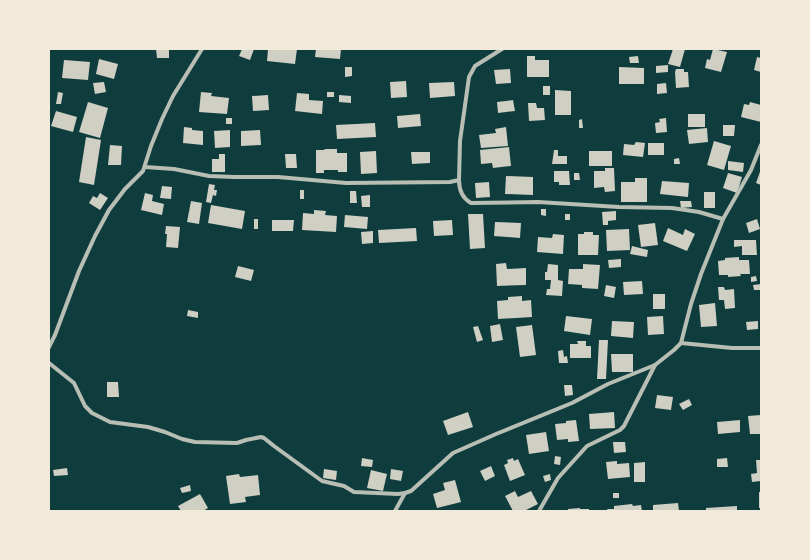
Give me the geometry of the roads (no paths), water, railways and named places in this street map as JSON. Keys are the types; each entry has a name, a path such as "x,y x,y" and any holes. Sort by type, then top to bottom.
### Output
{"street":[{"path":"49,347 94,236 109,210 125,189 140,176 145,167 151,146 162,119 173,96 202,49"},
{"path":"502,49 475,66 469,77 460,142 459,180 461,194 465,200 471,203 538,202 619,207 672,208 699,212 723,219"},
{"path":"49,364 74,384 85,406 92,413 110,422 154,429 182,440 195,442 237,443 246,440 264,438 322,481 344,486 356,492 405,493 411,491 453,453 572,403 608,384 655,365 664,359 681,343 691,304 701,274 723,219 751,170 761,145"},
{"path":"145,167 174,169 209,176 234,178 278,177 346,183 459,180"},
{"path":"681,343 732,348 761,348"},
{"path":"756,348 761,351"},
{"path":"539,511 558,478 587,446 620,430 624,426 655,365"},
{"path":"395,511 405,493"}]}
